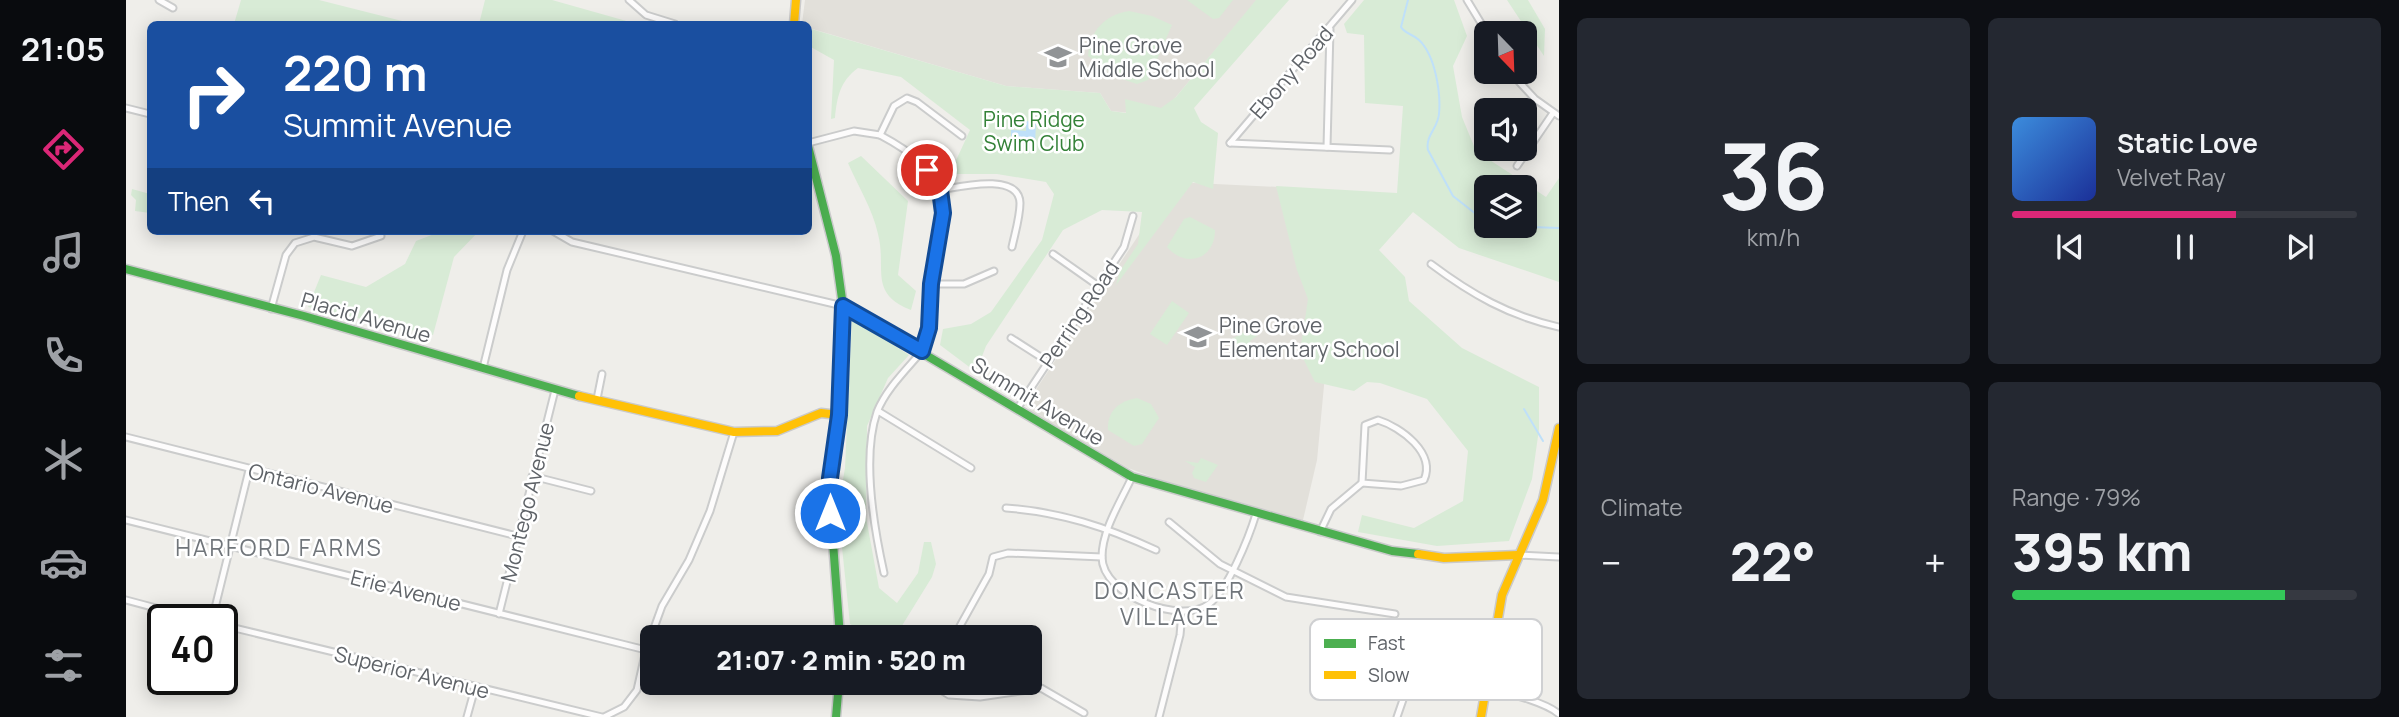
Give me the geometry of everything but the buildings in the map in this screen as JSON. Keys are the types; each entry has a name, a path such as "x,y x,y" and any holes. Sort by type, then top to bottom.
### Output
{"street":[{"path":"159,0 173,8"},
{"path":"629,0 646,15 665,21"},
{"path":"794,21 796,0"},
{"name":"Ebony Road","path":"1327,147 1230,143 1352,0"},
{"path":"1467,0 1480,21"},
{"path":"1329,29 1327,147 1390,150"},
{"path":"1517,166 1556,114 1535,99 1521,84"},
{"path":"880,135 894,106 907,98 917,102 962,136"},
{"path":"126,108 147,113"},
{"path":"812,144 854,131 880,135 916,158 940,190 943,213 931,284 929,328 922,351 878,411 872,444 872,485 884,573"},
{"path":"812,161 836,257 843,306 839,415 829,488 839,625"},
{"path":"940,190 985,184 1007,185 1014,189 1020,202 1012,247"},
{"name":"Perring Road","path":"1017,409 1124,247 1133,216"},
{"path":"483,369 507,270 521,235"},
{"name":"Summit Avenue","path":"560,235 572,242 843,306 1132,477 1256,514 1417,555 1444,558 1518,555"},
{"path":"271,309 288,250 295,243 314,237 352,246 381,236"},
{"path":"1053,254 1097,285"},
{"path":"1431,264 1479,298 1533,321 1559,327"},
{"name":"Placid Avenue","path":"126,269 555,390 734,432 777,431 821,413 839,415"},
{"path":"931,284 964,284 994,271"},
{"path":"1011,338 1047,361"},
{"path":"597,399 603,374"},
{"name":"Montego Avenue","path":"499,614 555,390"},
{"path":"878,411 971,468"},
{"path":"1320,531 1331,509 1362,484 1419,484 1427,474 1425,457 1393,425 1371,421 1365,425 1363,435 1362,484"},
{"path":"1496,619 1518,555 1548,483 1559,428"},
{"name":"Superior Avenue","path":"655,625 662,606 689,560 710,511 734,432"},
{"name":"Ontario Avenue","path":"126,437 517,536"},
{"path":"216,604 249,470"},
{"path":"532,476 591,491"},
{"path":"1132,477 1109,528 1102,557 1109,579 1125,593 1182,612 1191,613 1209,604 1245,546 1256,514"},
{"path":"1006,508 1064,515 1109,528 1156,550"},
{"name":"Erie Avenue","path":"126,520 640,649"},
{"path":"1169,522 1204,553 1286,597 1395,614"},
{"path":"961,625 989,574 993,557 1008,553 1102,557"},
{"path":"1518,555 1559,557"},
{"path":"126,600 147,606"},
{"path":"1159,717 1180,635 1182,612"},
{"name":"Superior Avenue","path":"238,629 559,709 603,717 616,712 631,700 640,677"},
{"path":"467,717 475,688"},
{"path":"1042,689 1084,713"},
{"path":"838,716 839,695"},
{"path":"949,695 994,695"},
{"path":"1397,717 1403,700"},
{"path":"1538,700 1559,714"},
{"path":"557,717 559,709"}],"shaded area":[{"name":"Pine Grove Middle School","path":"805,0 1257,0 1160,116 1111,111 1100,93 1006,86 812,29 812,21 802,21"},
{"name":"Pine Grove Elementary School","path":"1174,182 1301,188 1325,375 1317,460 1303,520 1180,487 1128,468 1030,411 1027,403"}],"green space":[{"path":"241,0 319,0 402,21 235,21"},
{"path":"485,0 552,0 626,21 480,21"},
{"path":"1187,0 1233,0 1219,18 1213,19"},
{"name":"Pine Ridge Swim Club","path":"1256,0 1289,0 1194,108 1201,122 1218,133 1213,189 1193,182 1116,285 1120,271 1138,244 1142,212 1102,210 1063,230 986,346 976,372 940,345 943,329 971,324 991,312 1042,240 1054,194 1046,182 997,174 954,174 953,167 970,130 901,77 858,68 843,84 838,96 835,118 831,119 834,60 812,48 812,29 1006,86 1100,93 1111,111 1126,113 1125,99 1161,108 1176,97"},
{"path":"1364,0 1454,0 1467,36 1453,66 1462,117 1474,146 1474,161 1491,161 1513,175 1474,175 1474,238 1537,238 1537,191 1546,197 1559,178 1559,282 1459,248 1413,212 1379,250 1405,277 1409,301 1462,348 1539,387 1539,429 1532,479 1509,541 1437,546 1358,532 1362,515 1414,528 1463,501 1468,451 1427,399 1380,383 1367,382 1354,391 1315,382 1300,352 1308,299 1297,270 1276,186 1397,193 1403,106 1365,103 1364,35 1347,33 1344,24"},
{"path":"1507,0 1528,0 1545,29 1544,56 1537,45 1537,21 1521,21"},
{"path":"1129,11 1152,16 1172,25 1148,80 1137,84 1119,78 1088,56 1092,39 1100,26 1112,16"},
{"path":"861,156 908,201 898,275 916,291 911,310 889,296 884,288 876,225 848,163"},
{"path":"132,189 147,193 147,213 135,211 136,200 131,195"},
{"path":"1190,217 1215,230 1210,248 1205,254 1191,259 1175,254 1167,247 1184,219"},
{"path":"432,235 475,235 454,257 433,335 308,307 321,275 366,287 405,264 416,241"},
{"path":"1172,301 1189,313 1167,345 1150,334"},
{"path":"852,318 909,355 888,378 867,426 866,517 879,588 897,603 918,573 924,542 931,542 936,564 932,577 902,625 850,624 838,509 845,468"},
{"path":"1252,328 1257,336 1250,341 1253,352 1249,357 1233,349 1230,340"},
{"path":"1137,398 1151,404 1159,418 1142,444 1134,446 1108,430 1108,423 1115,408"},
{"path":"1201,458 1218,465 1206,482 1194,478 1192,473 1195,467 1185,461 1198,463"}],"water":[{"path":"1026,121 1036,122 1035,145 1011,143 1011,130 1026,131"}],"waterway":[{"path":"1408,0 1401,27 1425,47 1438,85 1439,114 1428,140 1428,150 1453,196 1474,213"},
{"path":"1537,227 1559,228"},
{"path":"1524,409 1543,441"}],"traffic: fast":[{"path":"812,162 836,256 843,306 839,415 829,488 839,625"},
{"path":"126,269 304,316 579,396"},
{"path":"843,306 1132,477 1392,551 1418,554"},
{"path":"836,717 838,695"}],"traffic: slow":[{"path":"794,21 796,0"},
{"path":"579,396 734,432 777,431 821,413 839,415"},
{"path":"1498,619 1502,595 1543,500 1559,428"},
{"path":"1418,554 1444,558 1518,555"},
{"path":"1481,717 1484,700"}],"place":[{"name":"Pine Grove Middle School","path":"1058,57"},
{"name":"Pine Grove Elementary School","path":"1198,337"}],"district":[{"name":"HARFORD FARMS","path":"279,547"},
{"name":"DONCASTER VILLAGE","path":"1170,603"}],"route":[{"path":"830,513 829,488 839,415 844,339 843,306 922,351 926,340 931,284 943,213 940,190 927,170"}]}
